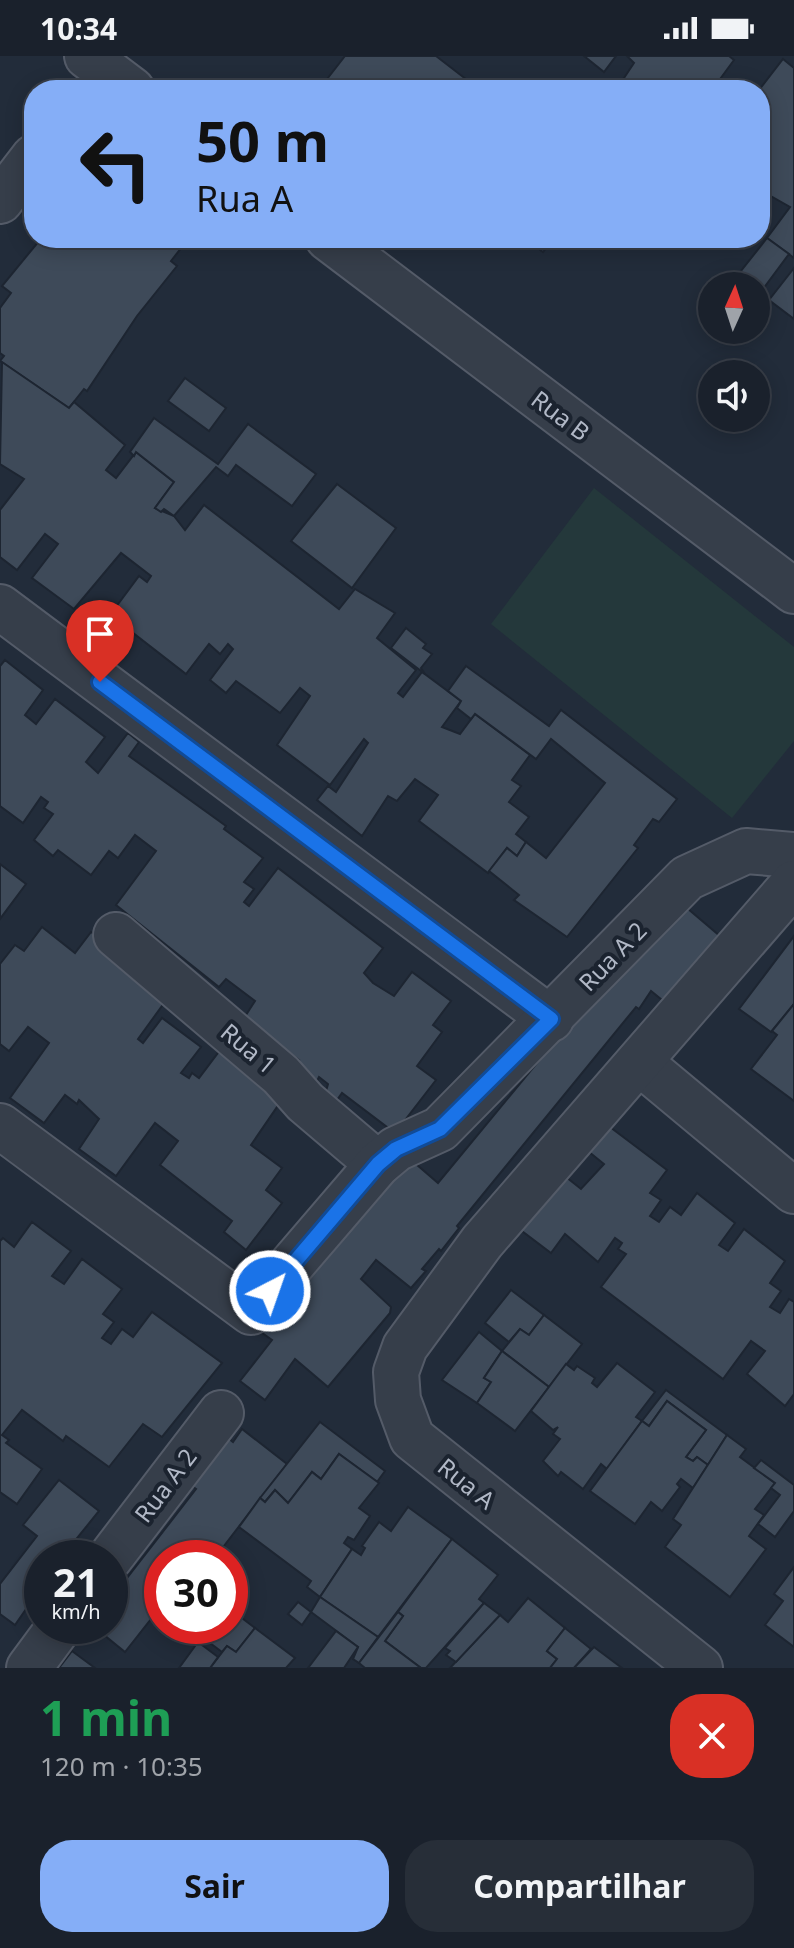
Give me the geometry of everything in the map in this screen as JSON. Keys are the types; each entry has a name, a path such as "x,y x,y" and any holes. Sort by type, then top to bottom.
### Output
{"street":[{"path":"0,201 24,170"},
{"name":"Rua B","path":"341,248 794,591"},
{"path":"0,607 551,1019"},
{"name":"Rua A 2","path":"0,1126 251,1312 378,1164 396,1149 440,1129 687,878 746,851 794,855"},
{"name":"Rua A","path":"700,1668 412,1438 398,1400 396,1372 405,1347 482,1242 794,883"},
{"name":"Rua 1","path":"116,935 281,1075 305,1102 378,1164"},
{"path":"639,1062 794,1191"},
{"name":"Rua A 2","path":"124,1540 221,1413"},
{"path":"29,1668 47,1644"}],"green space":[{"path":"594,488 794,647 794,741 732,818 491,624"}],"building":[{"path":"345,56 436,56 467,80 326,80"},
{"path":"584,56 616,56 604,72"},
{"path":"627,56 729,56 734,60 719,80 623,80 634,63"},
{"path":"783,59 794,68 794,258 770,240 770,234 790,207 770,196 770,80 767,80"},
{"path":"770,240 789,254 770,280 770,272 740,272 759,248 770,248"},
{"path":"33,248 181,248 171,261 177,266 137,316 87,391 84,389 69,408 0,361 4,356 0,353 0,308 11,293 2,286"},
{"path":"794,268 794,319 770,299"},
{"path":"2,362 69,408 74,402 125,445 106,470 116,478 136,452 174,482 155,508 174,516 185,530 204,505 339,609 355,589 395,613 377,638 416,670 398,693 403,697 422,672 461,701 442,727 460,734 475,714 530,755 512,780 521,786 509,802 529,817 516,834 526,842 517,856 507,848 488,873 419,821 438,795 415,779 397,801 388,796 362,836 317,800 328,786 336,792 368,743 364,739 330,785 277,745 310,696 300,688 280,713 236,681 226,693 210,680 233,649 228,644 220,654 209,644 186,674 110,615 139,576 147,582 151,576 121,553 74,609 32,578 58,544 45,534 17,570 0,557 0,510 24,479 0,464"},
{"path":"185,378 226,408 209,431 168,401"},
{"path":"154,418 218,464 248,424 316,474 292,506 236,465 228,476 216,467 174,516 164,509 161,512 155,508 174,482 136,452 134,456 130,452"},
{"path":"337,484 396,528 352,588 291,541"},
{"path":"406,628 426,644 423,648 432,654 421,668 425,674 391,648"},
{"path":"5,660 43,690 25,715 36,724 55,699 105,737 86,762 98,773 128,733 139,742 129,756 226,826 224,829 263,858 244,882 254,889 244,902 249,906 278,868 383,948 364,973 373,983 394,996 412,972 451,1001 433,1025 442,1032 417,1066 436,1080 395,1133 342,1093 337,1100 326,1091 328,1084 319,1077 317,1081 295,1064 299,1060 244,1018 255,1001 226,979 219,987 116,905 156,851 135,835 118,858 109,851 91,875 58,850 53,856 34,840 53,814 44,808 48,802 41,797 23,823 0,806 0,666"},
{"path":"466,666 549,726 561,710 677,799 659,822 653,819 634,845 638,848 567,937 514,900 519,895 489,871 507,848 517,856 526,842 546,858 605,783 551,739 536,759 475,714 471,719 457,708 461,701 448,691"},
{"path":"0,864 26,884 0,919"},
{"path":"674,897 721,937 667,1004 651,991 639,1009 636,1007 457,1226 459,1228 441,1251 439,1249 422,1269 426,1271 411,1288 376,1260 361,1279 391,1307 390,1313 328,1387 295,1359 265,1400 240,1381 272,1340 258,1330 402,1152 438,1183"},
{"path":"42,927 75,953 91,932 175,988 138,1039 143,1043 162,1018 201,1047 181,1073 189,1078 192,1073 199,1078 230,1037 292,1085 251,1145 282,1168 266,1190 282,1203 246,1250 224,1232 232,1221 160,1165 178,1141 155,1123 116,1176 79,1149 99,1119 79,1100 77,1104 65,1095 44,1123 10,1098 49,1043 28,1027 9,1051 0,1044 0,964 15,945 24,951"},
{"path":"794,936 794,1004 771,1032 739,1009"},
{"path":"794,1004 794,1101 751,1069 777,1035 772,1031"},
{"path":"598,1118 667,1170 650,1193 661,1200 650,1216 659,1222 670,1207 681,1215 697,1193 735,1223 719,1245 728,1251 744,1229 785,1261 770,1283 781,1291 770,1307 780,1313 789,1299 794,1302 794,1394 785,1406 747,1374 765,1351 751,1341 723,1379 601,1287 626,1254 618,1249 622,1243 615,1238 598,1262 565,1234 551,1253 514,1225 556,1169 581,1189 604,1164 578,1143"},
{"path":"32,1222 71,1251 52,1276 64,1284 82,1259 122,1289 103,1314 114,1322 102,1338 111,1344 122,1329 133,1337 152,1312 222,1363 162,1437 143,1424 109,1467 66,1436 63,1441 22,1410 2,1435 9,1440 6,1443 42,1469 17,1504 0,1492 0,1241 3,1238 14,1247"},
{"path":"511,1290 544,1315 529,1335 520,1329 509,1342 485,1323"},
{"path":"544,1315 582,1344 549,1387 502,1351 520,1329 529,1335"},
{"path":"479,1332 502,1351 484,1378 491,1382 477,1403 442,1380"},
{"path":"502,1351 549,1387 515,1431 477,1403 491,1382 484,1378"},
{"path":"617,1363 655,1392 636,1417 642,1421 607,1469 601,1464 583,1489 561,1472 558,1476 543,1461 560,1439 553,1434 558,1427 553,1430 531,1411 566,1364 574,1370 577,1366 595,1378 592,1383 597,1387"},
{"path":"666,1390 727,1435 708,1465 697,1457 693,1461 686,1457 706,1430 667,1401 649,1426 642,1421"},
{"path":"667,1401 706,1430 686,1457 693,1461 697,1457 708,1465 693,1488 681,1479 677,1484 680,1487 662,1511 651,1502 635,1524 590,1491 642,1421 649,1426"},
{"path":"208,1422 233,1442 242,1429 287,1464 229,1540 156,1540 196,1489 171,1471"},
{"path":"320,1422 385,1471 377,1482 339,1454 321,1479 312,1472 288,1503 275,1490 265,1502 260,1498"},
{"path":"727,1435 746,1449 740,1457 775,1483 755,1509 764,1515 749,1536 766,1549 730,1597 665,1547 681,1525 673,1519"},
{"path":"339,1454 379,1483 359,1508 370,1516 354,1540 348,1537 344,1543 352,1549 320,1597 307,1587 311,1581 239,1527 260,1498 265,1502 275,1490 288,1503 312,1472 321,1479"},
{"path":"761,1460 794,1485 794,1511 775,1537 758,1524 780,1495 771,1488 775,1483 754,1468"},
{"path":"59,1480 99,1511 76,1540 34,1540 37,1536 23,1525"},
{"path":"408,1507 452,1539 378,1637 320,1597 352,1549 361,1555 365,1548 362,1546 379,1522 391,1531"},
{"path":"452,1539 498,1575 479,1599 484,1603 426,1668 421,1668 385,1641 403,1616 398,1612"},
{"path":"24,1553 24,1612 15,1625 0,1614 0,1584"},
{"path":"144,1556 144,1628 125,1652 115,1644 128,1644 128,1577"},
{"path":"794,1567 794,1647 765,1625 783,1601 774,1594"},
{"path":"320,1597 378,1637 359,1663 353,1659 358,1647 311,1612"},
{"path":"528,1598 565,1628 547,1651 557,1659 550,1668 450,1668 500,1615 508,1622"},
{"path":"298,1602 311,1612 302,1625 288,1614"},
{"path":"484,1603 500,1615 456,1662 446,1655 450,1651 445,1648"},
{"path":"398,1612 403,1616 385,1641 421,1668 365,1668 359,1663"},
{"path":"248,1623 255,1628 248,1637"},
{"path":"255,1628 295,1658 286,1668 210,1668 227,1646 236,1652 242,1644 248,1644 248,1637"},
{"path":"565,1628 591,1649 574,1668 550,1668 557,1659 547,1651"},
{"path":"336,1631 358,1647 344,1668 308,1668"},
{"path":"197,1644 218,1657 210,1668 179,1668"},
{"path":"211,1644 242,1644 236,1652 227,1646 222,1652"},
{"path":"594,1647 622,1668 574,1668"},
{"path":"72,1651 95,1668 59,1668"}],"route":[{"path":"100,682 551,1019 440,1129 396,1149 378,1164 270,1291"}]}
